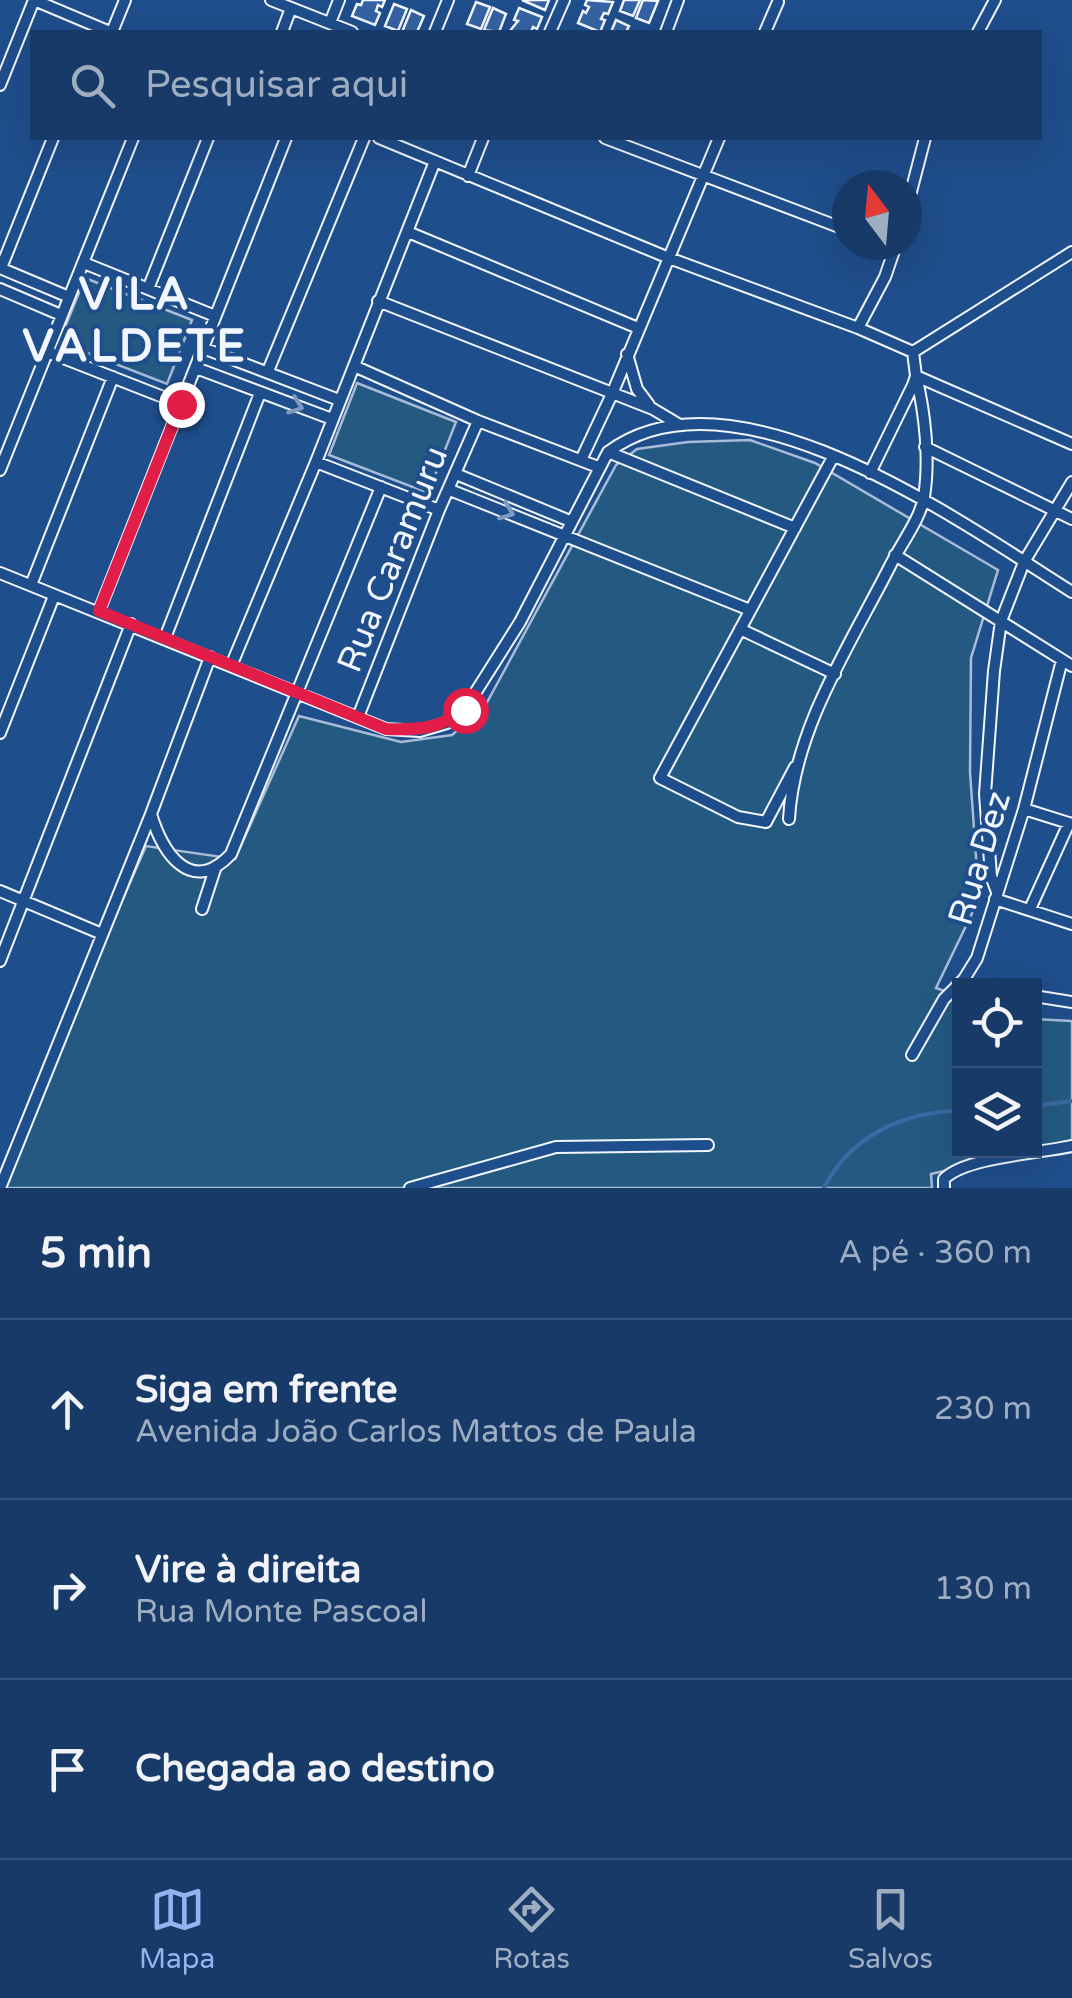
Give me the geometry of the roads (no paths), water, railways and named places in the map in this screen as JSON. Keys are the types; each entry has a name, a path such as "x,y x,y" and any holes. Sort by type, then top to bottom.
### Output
{"street":[{"path":"0,85 34,0 102,30"},
{"path":"105,30 124,0"},
{"path":"270,0 347,30"},
{"path":"330,23 340,0"},
{"path":"436,30 448,0"},
{"path":"551,30 564,0"},
{"path":"667,30 678,0"},
{"path":"979,30 995,0"},
{"path":"766,30 778,2"},
{"path":"283,30 291,8"},
{"path":"52,140 0,268 69,296"},
{"path":"0,470 132,140"},
{"path":"148,289 207,140"},
{"path":"99,611 285,140"},
{"path":"268,371 363,140"},
{"path":"384,140 668,258 913,352"},
{"path":"468,176 482,140"},
{"path":"581,460 718,140"},
{"path":"917,170 924,140"},
{"path":"624,141 832,224"},
{"path":"231,666 435,160"},
{"path":"408,232 638,328"},
{"path":"913,352 1072,252"},
{"path":"858,328 888,260"},
{"path":"84,262 215,316"},
{"path":"0,289 61,315"},
{"path":"378,302 653,409 679,425"},
{"path":"203,348 339,400"},
{"path":"48,352 181,404"},
{"path":"833,456 660,778 738,817 766,822 795,767 835,674 924,500 923,405 913,352"},
{"path":"627,354 637,389 653,409"},
{"path":"354,366 478,422 598,467"},
{"path":"196,368 332,419"},
{"path":"916,376 1072,444"},
{"path":"870,473 916,376"},
{"path":"31,585 112,378"},
{"path":"165,638 260,393"},
{"name":"Rua Caramuru","path":"358,716 478,422"},
{"path":"0,573 386,729 420,730 447,723 465,710 520,622 608,452 623,440 646,431 679,425 771,433 833,456 924,500 1072,592"},
{"path":"925,447 1072,519"},
{"path":"608,452 795,528"},
{"path":"316,462 439,510"},
{"path":"456,474 570,521"},
{"path":"1072,482 1024,562 1001,621 985,794 996,895 1072,924"},
{"path":"150,814 170,858 185,868 211,868 231,854 381,487"},
{"path":"450,490 750,610"},
{"path":"896,556 1067,663"},
{"path":"0,733 54,596"},
{"path":"0,960 131,624"},
{"path":"740,629 835,674"},
{"path":"0,1188 210,657"},
{"name":"Rua Dez","path":"965,978 977,958 1067,663"},
{"path":"789,819 795,767"},
{"path":"1024,809 1070,823 1030,908"},
{"path":"202,909 211,868"},
{"path":"0,891 102,934"},
{"name":"Rua Dez","path":"912,1055 952,992"},
{"path":"1042,997 1072,1002"},
{"path":"410,1188 556,1147 708,1145"},
{"path":"944,1188 944,1179 959,1169 1072,1146"}],"waterway":[{"path":"1042,1105 1072,1101"},
{"path":"824,1188 848,1154 880,1130 919,1116 952,1111"}],"district":[{"name":"VILA VALDETE","path":"135,319"}]}
